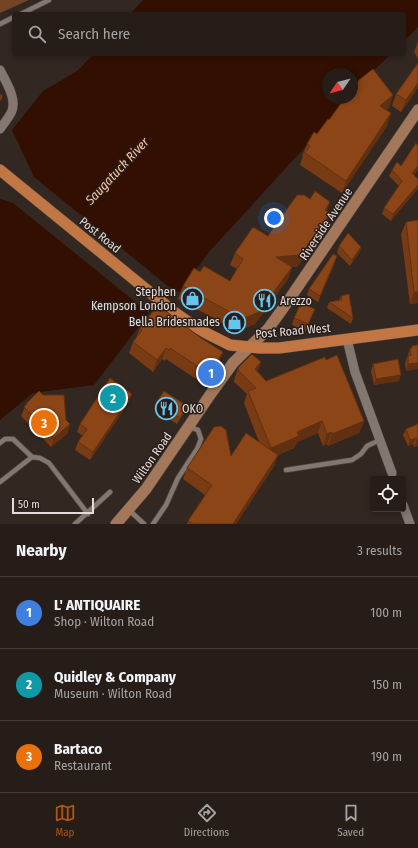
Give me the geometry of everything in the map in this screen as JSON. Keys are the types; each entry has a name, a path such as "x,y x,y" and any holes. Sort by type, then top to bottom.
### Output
{"main road":[{"name":"Riverside Avenue","path":"249,348 268,329 288,302 418,110"},
{"name":"Post Road","path":"0,170 159,300"},
{"name":"Post Road West","path":"159,300 180,317 208,334 230,345 249,348 279,348 418,330"},
{"name":"Wilton Road","path":"116,524 156,476 220,379 233,363 249,348"}],"street":[{"path":"0,70 13,102 11,113 0,129"},
{"path":"348,339 355,372 393,475"},
{"path":"406,512 410,524"}],"lane":[{"path":"25,12 49,0"},
{"path":"0,24 12,18"},
{"path":"153,524 166,505 178,478 197,449 201,439 198,430 189,427"},
{"path":"0,443 5,439 13,439 32,457 40,458 49,463 88,514"},
{"path":"286,470 352,460 361,454 367,446 380,440"},
{"path":"0,482 32,457"},
{"path":"75,524 88,514 110,492"},
{"path":"129,510 144,524"}],"shaded area":[{"path":"0,0 29,0 0,13"}],"water":[{"path":"143,0 418,0 418,27 406,39 406,12 132,12"},
{"name":"Saugatuck River","path":"92,56 389,56 358,85 358,68 322,68 322,104 343,104 338,111 209,252 179,292 169,287 94,385 33,393 0,420 0,199 13,203 34,177 12,130 43,91 77,71"}],"pier":[{"path":"34,177 169,287 149,313 13,203"}],"building":[{"path":"418,63 418,83 406,100 396,94"},
{"path":"373,69 393,95 380,106 391,113 346,181 305,153 310,146 307,144 314,132 317,134 341,104 358,104 359,80"},
{"path":"416,143 418,146 418,166 412,173 418,179 418,185 393,214 384,208 402,181 392,170 397,162 401,166"},
{"path":"315,191 330,202 325,210 330,213 301,255 276,257 292,267 259,312 247,317 235,315 183,286 194,268 200,272 204,266 230,281 243,259 235,253 253,227 268,236 297,195 304,195 310,199"},
{"path":"418,220 418,292 414,292 406,222"},
{"path":"348,233 361,247 352,260 339,246"},
{"path":"333,254 337,256 320,296 309,289"},
{"path":"349,294 353,318 329,302 342,300 341,296"},
{"path":"301,303 315,309 308,324 294,318"},
{"path":"158,305 201,338 223,352 209,374 170,348 169,350 166,348 157,360 133,342 142,330 140,328"},
{"path":"418,345 418,363 408,364 408,356 411,355 410,349 412,346"},
{"path":"252,354 261,362 255,369 266,381 325,357 326,360 337,355 364,421 332,434 332,432 327,434 322,421 297,432 299,436 271,448 248,391 256,388 239,371 238,368"},
{"path":"398,359 401,375 376,379 373,364"},
{"path":"110,378 132,394 93,452 78,442 87,429 80,424"},
{"path":"39,391 43,395 64,395 66,420 70,424 54,438 24,407"},
{"path":"164,391 187,406 180,418 156,403"},
{"path":"418,424 418,440 417,441 416,438 410,440 406,429"},
{"path":"221,426 226,430 231,456 246,433 278,455 233,524 193,524 188,521 212,485 187,468 214,427"}],"place":[{"name":"Stephen Kempson London","path":"192,299"},
{"name":"Arezzo","path":"264,301"},
{"name":"Bella Bridesmades","path":"235,322"},
{"name":"L' ANTIQUAIRE","path":"211,373"},
{"name":"Quidley & Company","path":"113,398"},
{"name":"OKO","path":"167,409"},
{"name":"Bartaco","path":"44,423"}]}
